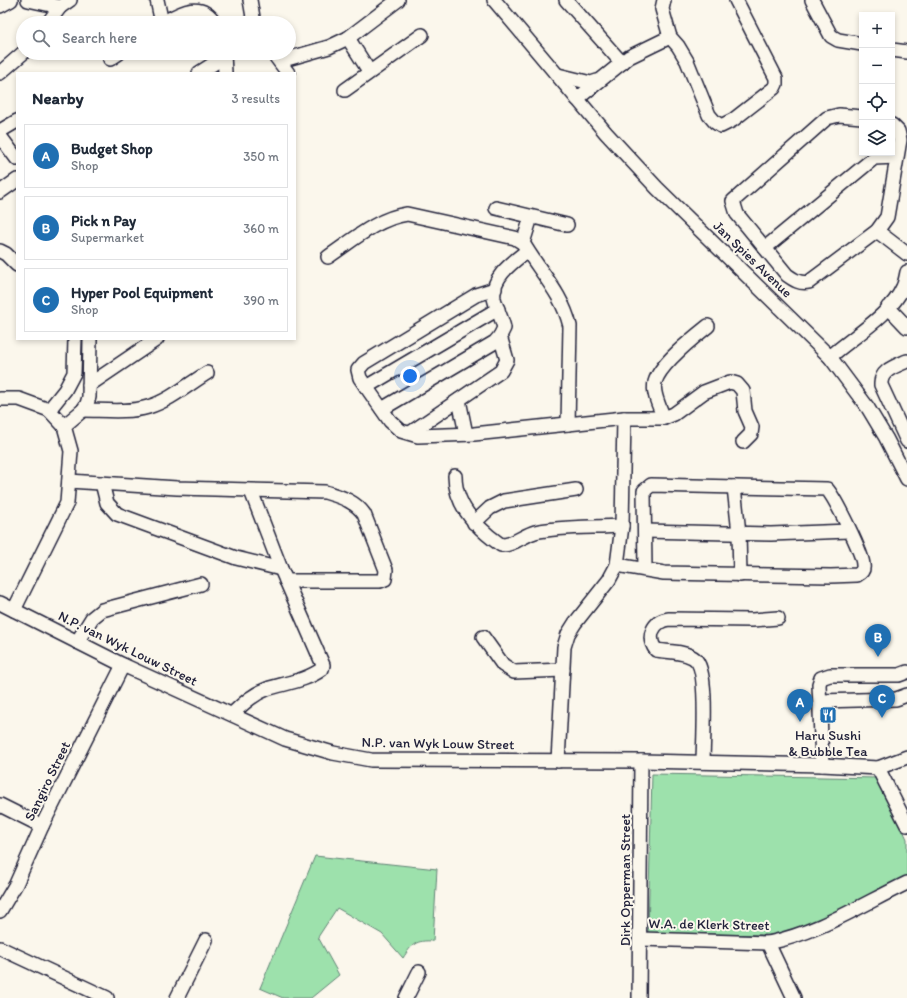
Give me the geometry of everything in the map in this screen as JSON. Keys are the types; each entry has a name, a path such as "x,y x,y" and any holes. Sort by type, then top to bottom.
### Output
{"street":[{"path":"0,6 11,0"},
{"path":"28,0 65,4"},
{"path":"157,0 160,16"},
{"path":"250,0 253,16"},
{"path":"296,53 329,47 348,38 398,0"},
{"name":"Jan Spies Avenue","path":"494,0 606,133 657,188 830,357 868,408 886,438 907,479"},
{"path":"566,0 622,63"},
{"path":"664,0 662,9 670,37 678,46 687,61 710,115 718,125 726,124 774,88 777,81 736,0"},
{"path":"812,0 831,36 838,40 859,44"},
{"path":"54,16 65,4"},
{"path":"175,16 184,11 193,10 202,10 208,13 210,16"},
{"path":"345,90 369,71 422,35"},
{"path":"577,99 633,55 670,37"},
{"path":"348,38 369,71"},
{"path":"895,50 907,52"},
{"path":"0,73 16,59"},
{"path":"200,72 217,60"},
{"path":"224,60 224,72"},
{"path":"279,60 287,72"},
{"path":"558,75 591,83 597,82"},
{"path":"859,118 839,115 827,118 733,201 737,214 787,275 795,281 804,283 877,231 887,217 900,134 895,126"},
{"path":"0,131 16,121"},
{"path":"0,136 16,158"},
{"path":"765,248 874,158 897,157"},
{"path":"0,192 16,181"},
{"path":"496,208 567,225"},
{"path":"328,257 382,221 396,215 407,214 515,238 525,247 559,296 567,312 570,326 568,424"},
{"path":"382,409 495,342 500,336 504,328 494,297 495,289 503,271 525,247 531,217"},
{"path":"877,231 907,254"},
{"path":"0,251 6,254 16,264"},
{"path":"830,357 897,298 904,287 907,272"},
{"path":"495,289 476,295 364,363 358,370 360,378 366,387 401,431 418,436 466,434 624,418 664,418 674,414 704,392 730,382 737,384 743,392 745,411 752,427 751,434 743,442"},
{"path":"888,307 907,327"},
{"path":"366,387 498,308"},
{"path":"664,418 655,391 655,382 680,350 708,326"},
{"path":"410,433 501,371 507,360 500,336"},
{"path":"49,410 64,390 74,373 74,340"},
{"path":"64,426 87,404 90,340"},
{"path":"89,385 156,340"},
{"path":"907,361 887,371 881,379 881,385 907,441"},
{"path":"82,410 139,409 149,407 207,373"},
{"path":"0,399 19,399 49,410 64,426 71,451 67,503 14,610"},
{"path":"458,400 466,434"},
{"path":"558,760 564,647 568,634 608,580 617,565 622,526 624,418"},
{"path":"455,476 455,483 462,504 474,523 495,541 505,545 525,535 539,532 622,526"},
{"path":"69,481 250,491 325,492 348,500 364,514 387,572 385,579 380,581 284,575 117,514 107,503 102,483"},
{"path":"617,565 645,570 664,573 831,576 857,575 863,569 863,565 849,530 827,489 648,486 644,491 645,570"},
{"path":"734,487 740,575"},
{"path":"474,523 490,508 504,501 576,490"},
{"path":"232,714 247,700 266,689 309,677 322,670 321,659 284,575 250,491"},
{"path":"645,531 771,534 849,530"},
{"path":"77,642 92,618 102,610 201,584"},
{"name":"N.P. van Wyk Louw Street","path":"0,603 123,665 285,738 333,753 371,760 641,761 822,765 878,768 907,757"},
{"path":"703,762 703,678 699,664 691,656 656,650 652,641 653,628 660,621 669,619 752,620 778,618"},
{"path":"483,638 503,665 514,672 563,670"},
{"name":"Sangiro Street","path":"0,911 16,884 42,826 123,665"},
{"path":"822,765 820,680 826,675 899,675 907,672"},
{"path":"820,701 896,699 907,695"},
{"name":"Dirk Opperman Street","path":"639,998 641,939 641,761"},
{"path":"878,768 907,825"},
{"path":"0,805 42,826"},
{"name":"W.A. de Klerk Street","path":"641,939 768,943 788,939 820,927 907,883"},
{"path":"177,998 206,940"},
{"path":"768,943 794,998"},
{"path":"0,948 107,998"},
{"path":"406,998 418,972"}],"green space":[{"path":"652,774 879,778 907,839 907,877 792,932 771,935 648,933"},
{"path":"315,856 437,869 433,941 418,942 409,949 403,958 382,934 337,908 318,937 339,975 311,998 283,998 260,988"}],"place":[{"name":"Pick n Pay","path":"878,657"},
{"name":"Haru Sushi & Bubble Tea","path":"828,715"},
{"name":"Hyper Pool Equipment","path":"882,718"},
{"name":"Budget Shop","path":"800,722"}]}
